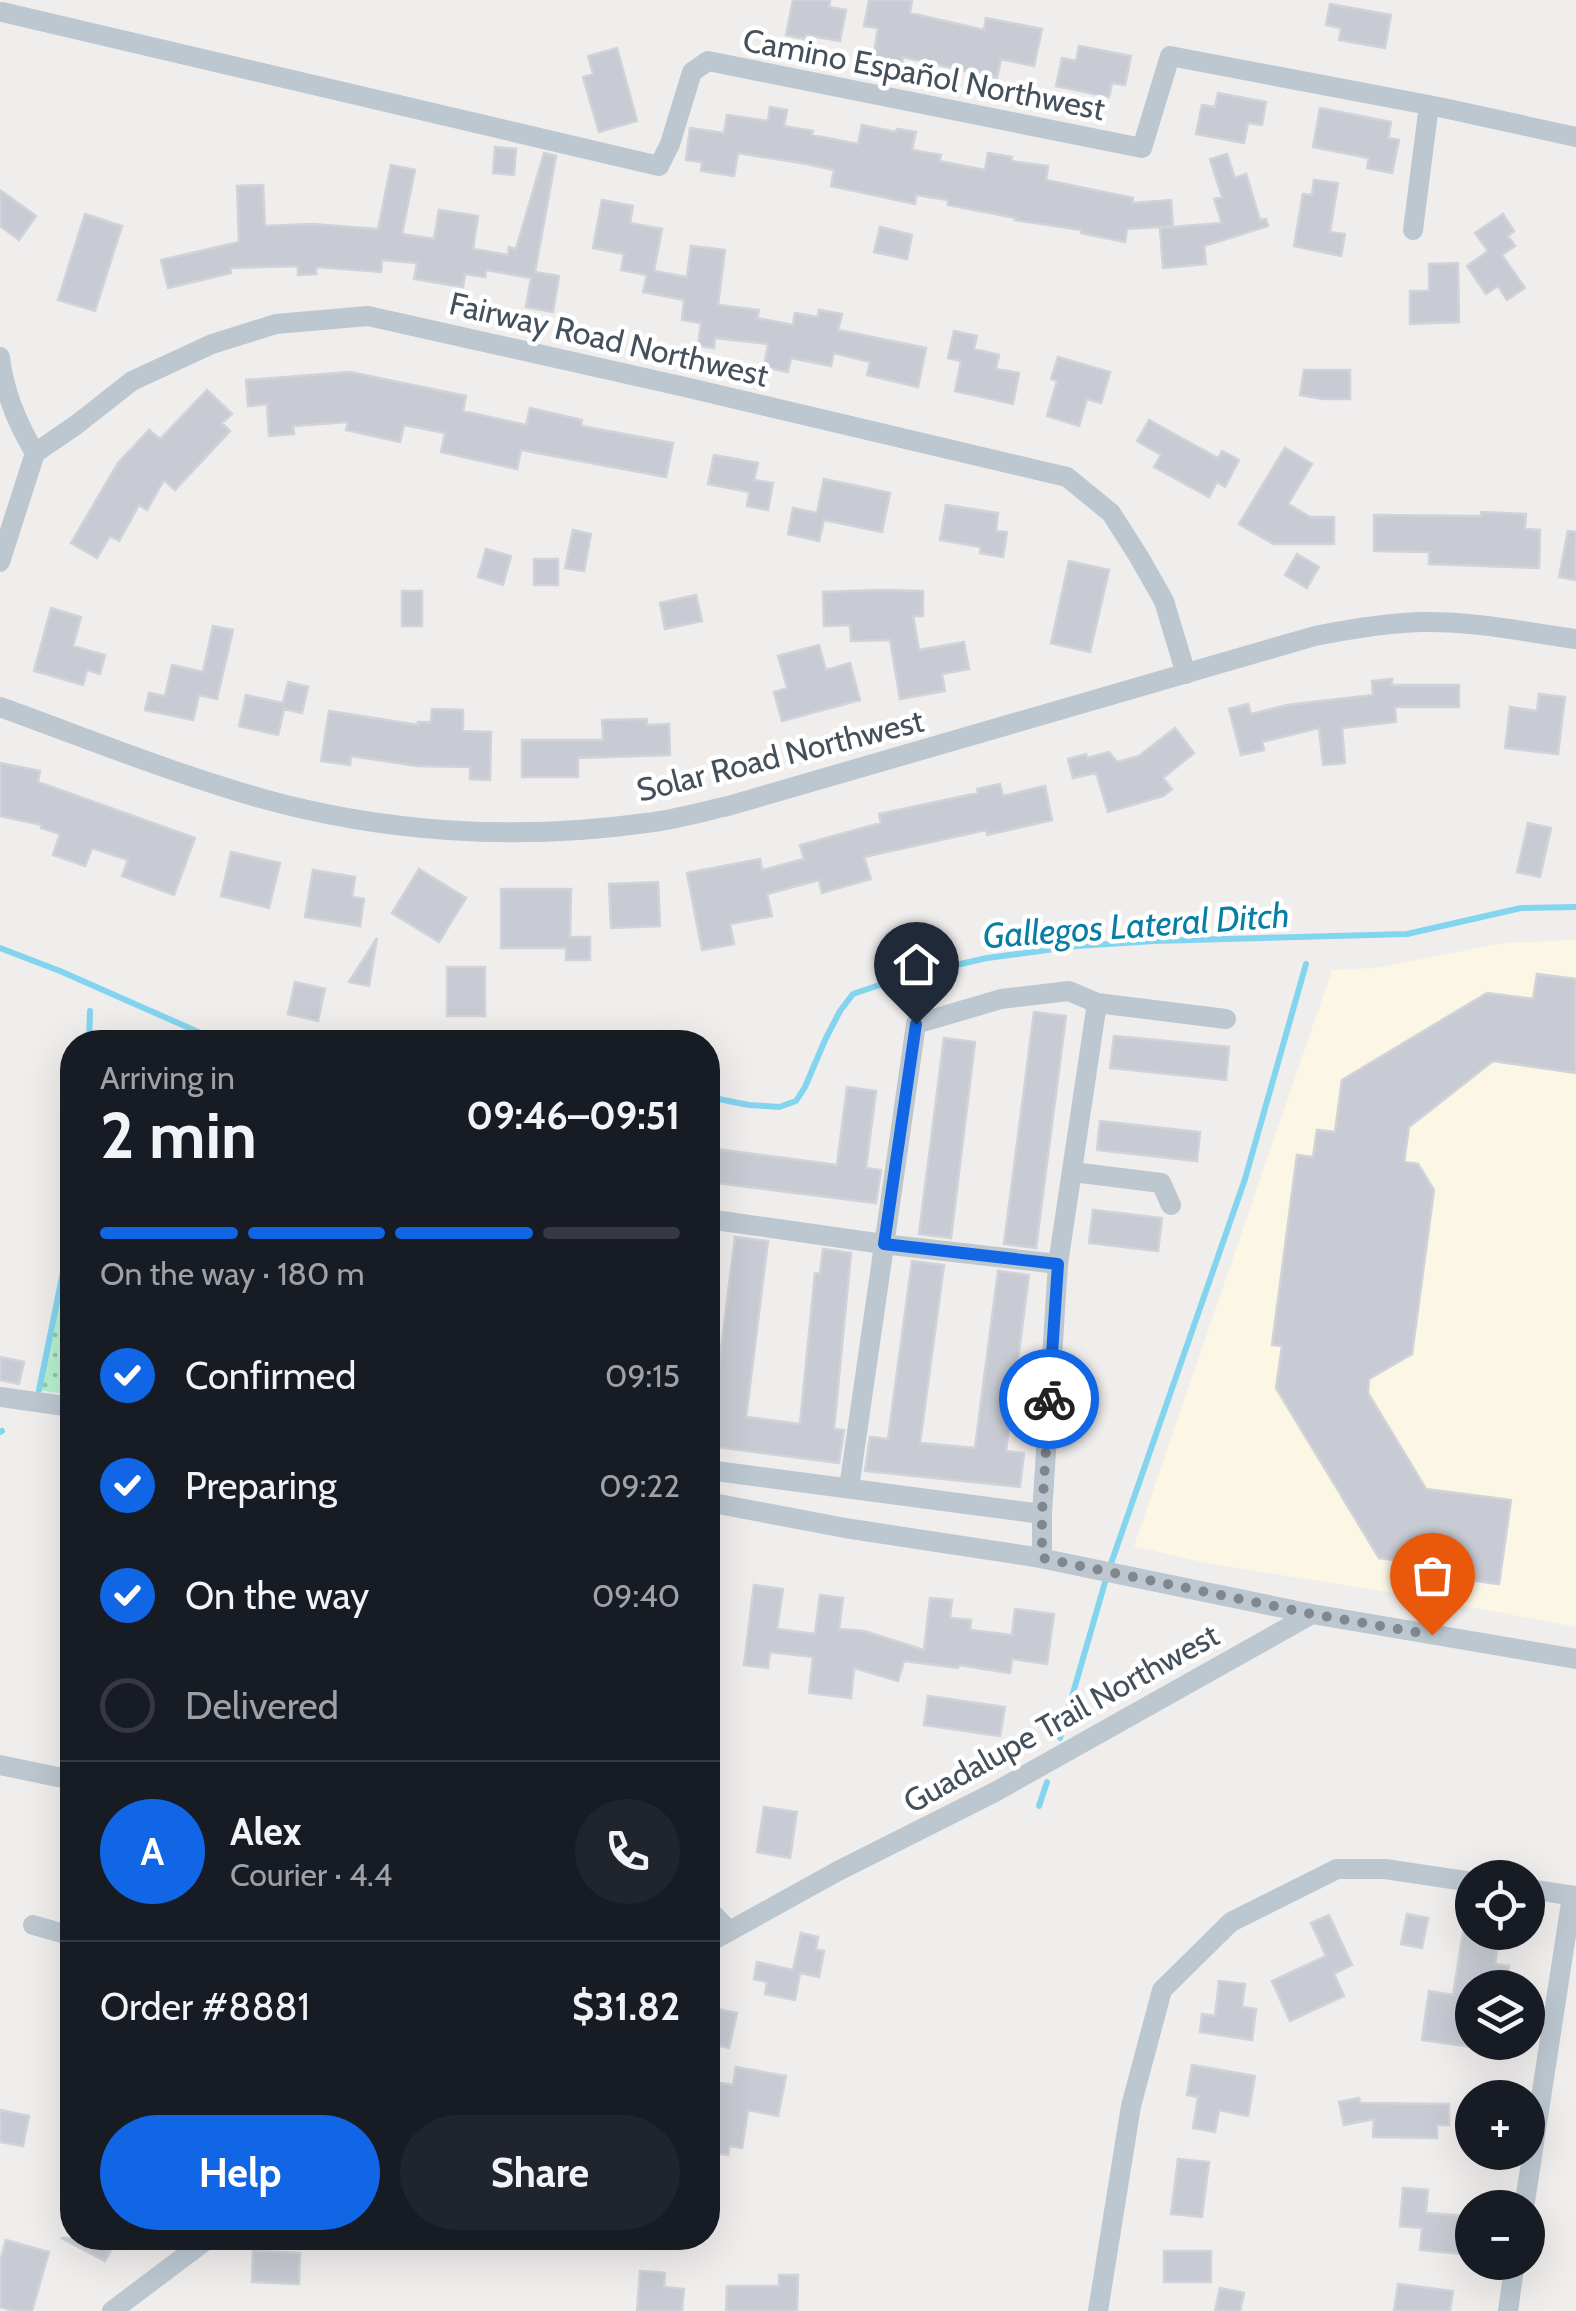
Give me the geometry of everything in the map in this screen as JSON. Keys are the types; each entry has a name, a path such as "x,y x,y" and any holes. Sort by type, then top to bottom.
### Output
{"street":[{"name":"Camino Español Northwest","path":"2,12 659,166 670,144 692,72 708,61 1142,148 1170,56 1576,137"},
{"path":"1412,230 1429,105"},
{"name":"Fairway Road Northwest","path":"36,453 132,381 212,344 276,324 368,316 1067,478 1111,513 1140,557 1164,602 1186,674"},
{"path":"0,357 3,385 36,453 0,562"},
{"name":"Solar Road Northwest","path":"0,708 224,787 332,814 468,833 560,832 648,823 728,806 1315,636 1422,622 1476,624 1576,639"},
{"path":"849,1488 916,1024 1001,999 1069,991 1097,1003 1226,1019"},
{"path":"1042,1558 1058,1264 1097,1003"},
{"path":"1072,1172 1160,1183 1172,1205"},
{"path":"720,1222 1058,1264"},
{"path":"0,1397 60,1406"},
{"path":"720,1472 1042,1514"},
{"path":"720,1504 1042,1558 1312,1614 1576,1659"},
{"name":"Guadalupe Trail Northwest","path":"720,1936 994,1793 1312,1614"},
{"path":"0,1765 60,1778"},
{"path":"1098,2311 1130,2106 1162,1990 1231,1922 1337,1870 1385,1869 1455,1879"},
{"path":"1527,2190 1574,1896 1545,1892"},
{"path":"720,1922 729,1931"},
{"path":"33,1925 60,1933"},
{"path":"112,2311 193,2250"},
{"path":"1508,2311 1512,2280"}],"shaded area":[{"path":"1576,940 1576,1627 1206,1563 1134,1546 1332,970 1375,968 1504,943"}],"green space":[{"path":"60,1302 60,1393 39,1390"}],"building":[{"path":"793,0 830,0 829,7 846,10 840,41 786,35"},
{"path":"869,0 912,0 910,13 984,30 986,18 1042,29 1034,66 1001,59 997,78 903,57 902,64 873,60 878,28 864,26"},
{"path":"1330,4 1391,15 1385,48 1339,40 1341,28 1326,25"},
{"path":"1079,46 1131,56 1125,85 1112,83 1109,97 1056,86 1062,58 1076,61"},
{"path":"617,48 637,121 599,132 583,77 593,74 588,56"},
{"path":"1218,93 1266,102 1262,125 1248,123 1244,143 1196,134 1202,105 1215,107"},
{"path":"770,107 787,110 784,126 813,131 812,135 858,144 862,125 916,132 912,150 941,155 939,161 985,170 988,153 1012,157 1011,161 1048,166 1046,180 1133,198 1132,203 1171,200 1173,226 1127,229 1125,242 948,205 948,200 916,195 915,204 831,186 834,170 807,164 738,153 734,176 701,171 702,162 686,160 690,128 724,133 727,115 768,121"},
{"path":"1320,108 1391,122 1388,138 1399,140 1392,173 1367,168 1369,158 1313,147"},
{"path":"495,147 516,149 514,175 493,173"},
{"path":"544,153 556,156 535,272 559,276 553,312 526,307 531,278 486,270 485,277 465,274 463,287 414,279 417,263 382,260 381,272 316,267 316,274 298,275 298,266 230,268 231,273 168,288 161,260 239,242 237,186 263,185 265,226 312,224 378,229 391,165 415,170 402,234 434,239 439,210 478,216 473,249 508,255 509,247 516,249"},
{"path":"1227,154 1235,178 1246,174 1260,220 1266,219 1268,226 1204,246 1206,264 1163,268 1160,228 1222,223 1214,199 1222,197 1210,159"},
{"path":"1314,180 1338,183 1330,232 1345,234 1341,256 1294,246 1303,194 1312,195"},
{"path":"0,190 36,216 19,240 0,226"},
{"path":"602,200 633,206 630,223 662,229 654,271 687,277 691,246 725,250 718,305 759,310 757,318 793,325 795,313 818,317 819,310 842,314 838,330 926,348 918,387 867,375 870,362 834,353 831,366 791,358 788,372 764,367 768,344 715,338 714,348 698,346 701,323 682,320 684,300 643,292 647,275 621,270 624,254 593,248"},
{"path":"85,214 122,226 95,311 58,300"},
{"path":"1503,214 1514,231 1508,236 1515,246 1502,255 1525,288 1507,300 1498,286 1486,294 1467,266 1488,251 1475,233"},
{"path":"880,227 912,235 907,259 874,252"},
{"path":"1458,263 1459,322 1410,324 1410,291 1429,291 1429,264"},
{"path":"954,331 977,336 974,349 999,355 996,369 1019,373 1013,404 955,391 961,361 948,358"},
{"path":"1058,357 1110,372 1101,403 1087,399 1079,426 1047,416 1057,381 1051,379"},
{"path":"1304,370 1350,370 1350,399 1300,395"},
{"path":"350,372 466,396 463,411 526,425 530,408 582,420 581,426 673,443 666,477 521,450 517,469 441,452 445,433 404,425 400,442 346,430 348,422 293,426 294,434 269,436 267,404 248,406 246,380"},
{"path":"207,390 232,414 222,423 230,431 175,490 164,480 147,510 139,505 119,541 110,536 97,558 71,543 118,463 149,430 160,439"},
{"path":"1149,420 1218,458 1222,451 1239,460 1225,487 1217,482 1209,497 1154,467 1161,455 1137,441"},
{"path":"1285,448 1312,464 1288,504 1310,517 1334,517 1334,544 1273,544 1239,524"},
{"path":"714,455 758,463 754,480 773,483 768,510 747,506 749,492 708,484"},
{"path":"824,479 890,493 882,532 824,520 819,541 788,534 793,508 817,513"},
{"path":"946,505 998,513 996,531 1007,532 1003,557 980,553 981,547 940,540"},
{"path":"1481,512 1526,514 1525,529 1540,530 1539,568 1429,564 1429,552 1374,551 1374,515 1481,516"},
{"path":"573,530 591,534 584,571 565,568"},
{"path":"1568,531 1576,532 1576,580 1559,577"},
{"path":"486,549 511,556 503,585 478,577"},
{"path":"1297,554 1319,567 1307,588 1285,575"},
{"path":"534,559 558,559 558,585 534,585"},
{"path":"1069,561 1109,570 1090,652 1051,643"},
{"path":"402,591 422,591 422,626 402,626"},
{"path":"923,591 923,616 913,616 919,650 964,642 969,669 942,674 945,691 900,699 890,640 851,641 850,625 824,626 823,592"},
{"path":"696,595 702,621 665,629 660,603"},
{"path":"51,608 81,617 73,646 105,655 100,674 87,670 83,685 34,671"},
{"path":"213,626 233,630 217,699 199,695 193,720 145,710 149,693 165,696 172,665 203,672"},
{"path":"819,645 826,670 850,663 860,700 782,721 774,692 787,688 778,656"},
{"path":"1392,679 1392,685 1459,685 1459,707 1395,707 1396,722 1342,728 1345,763 1323,765 1319,728 1262,742 1264,750 1241,755 1229,709 1248,704 1251,714 1287,705 1373,695 1372,681"},
{"path":"288,682 308,687 302,713 284,709 278,735 239,726 246,695 283,703"},
{"path":"1539,694 1565,697 1558,754 1505,748 1510,707 1537,711"},
{"path":"432,709 463,710 463,731 491,732 490,780 470,779 470,767 417,766 351,756 350,765 321,761 329,711 418,725 431,722"},
{"path":"647,719 647,725 669,724 670,755 578,758 578,777 522,777 522,740 603,740 602,720"},
{"path":"1175,728 1194,753 1163,778 1172,789 1163,796 1108,812 1096,773 1073,778 1068,759 1109,752 1117,762 1139,756"},
{"path":"0,763 40,771 38,782 195,838 174,895 122,876 128,860 92,848 85,866 53,855 60,834 41,828 42,825 0,816"},
{"path":"1000,784 1003,796 1045,786 1052,820 864,857 871,879 822,893 819,880 767,894 772,916 730,924 734,944 702,950 687,873 760,859 762,870 804,859 800,845 881,823 879,814 978,793 977,789"},
{"path":"1528,823 1551,828 1540,877 1517,872"},
{"path":"231,852 280,863 269,908 221,896"},
{"path":"419,869 466,898 439,942 392,913"},
{"path":"313,870 355,877 352,897 364,899 360,926 305,917"},
{"path":"658,882 660,926 611,928 609,884"},
{"path":"501,889 571,889 570,937 590,937 590,960 566,960 566,948 501,948"},
{"path":"377,938 369,986 349,982"},
{"path":"447,967 485,967 485,1016 447,1016"},
{"path":"1537,974 1576,979 1576,1073 1493,1061 1409,1127 1404,1162 1418,1164 1434,1190 1412,1354 1369,1379 1368,1393 1426,1489 1511,1500 1499,1584 1446,1577 1439,1566 1379,1558 1276,1388 1282,1346 1272,1345 1297,1155 1313,1157 1317,1130 1335,1132 1342,1080 1487,993 1533,999"},
{"path":"295,982 325,989 318,1021 288,1014"},
{"path":"1034,1012 1066,1016 1036,1248 1004,1244"},
{"path":"1114,1036 1229,1047 1226,1080 1110,1068"},
{"path":"944,1038 975,1042 951,1238 919,1234"},
{"path":"847,1087 876,1091 866,1168 881,1170 876,1203 720,1184 720,1150 837,1165"},
{"path":"1100,1121 1200,1132 1197,1161 1097,1150"},
{"path":"1093,1210 1162,1218 1158,1251 1089,1243"},
{"path":"735,1237 768,1241 746,1417 800,1424 815,1273 820,1274 823,1249 851,1253 834,1429 844,1430 839,1463 720,1448 720,1357"},
{"path":"912,1261 944,1265 920,1443 975,1448 998,1271 1029,1275 1006,1451 1024,1453 1020,1487 865,1471 870,1437 888,1439"},
{"path":"0,1357 24,1362 19,1384 0,1380"},
{"path":"754,1585 783,1589 777,1629 815,1634 820,1595 843,1598 839,1629 864,1631 924,1650 930,1598 952,1600 950,1618 971,1620 970,1630 1012,1635 1015,1609 1054,1614 1047,1664 1012,1659 1010,1673 904,1661 898,1681 854,1668 851,1698 809,1693 813,1657 770,1652 768,1668 744,1665"},
{"path":"928,1696 1005,1707 1000,1736 924,1725"},
{"path":"764,1807 797,1812 790,1858 757,1852"},
{"path":"1407,1914 1428,1918 1422,1948 1401,1944"},
{"path":"1329,1915 1352,1965 1334,1974 1344,1996 1290,2021 1272,1981 1326,1956 1311,1923"},
{"path":"801,1933 818,1937 816,1949 824,1951 819,1977 800,1973 795,2000 765,1994 767,1982 754,1979 757,1962 793,1970"},
{"path":"1460,1950 1497,1950 1495,1964 1509,1966 1508,1970 1457,1970"},
{"path":"1219,1981 1245,1984 1242,2007 1256,2009 1252,2040 1200,2032 1202,2014 1215,2016"},
{"path":"1455,1982 1455,2045 1422,2040 1429,1991 1453,1995"},
{"path":"720,2009 737,2013 729,2048 720,2046"},
{"path":"1192,2065 1255,2076 1248,2116 1219,2110 1215,2132 1193,2128 1198,2097 1187,2095"},
{"path":"736,2067 786,2076 778,2116 748,2110 742,2148 730,2146 728,2155 720,2154 720,2083 733,2085"},
{"path":"1359,2098 1360,2103 1449,2104 1449,2125 1437,2125 1437,2138 1373,2137 1374,2119 1344,2125 1339,2102"},
{"path":"0,2110 29,2116 23,2146 0,2142"},
{"path":"1178,2159 1209,2162 1202,2217 1171,2214"},
{"path":"1403,2188 1428,2190 1426,2213 1455,2215 1455,2253 1420,2250 1422,2228 1400,2226"},
{"path":"6,2240 49,2252 32,2311 0,2307 0,2261"},
{"path":"84,2250 111,2250 105,2261"},
{"path":"253,2251 300,2253 299,2284 252,2282"},
{"path":"1164,2251 1211,2251 1211,2282 1164,2282"},
{"path":"640,2271 665,2273 664,2287 684,2289 682,2311 637,2311"},
{"path":"779,2275 798,2275 797,2311 726,2311 727,2286 779,2286"},
{"path":"1398,2284 1453,2291 1450,2311 1394,2311"},
{"path":"1220,2288 1244,2293 1240,2311 1215,2311"}],"waterway":[{"name":"Gallegos Lateral Ditch","path":"720,1099 779,1107 796,1101 840,1011 853,994 903,977 987,958 1154,941 1407,934 1521,908 1576,907"},
{"name":"Gallegos Lateral Ditch","path":"0,948 194,1030"},
{"path":"1060,1738 1108,1572 1245,1179 1306,964"},
{"path":"89,1030 90,1011"},
{"path":"39,1390 60,1287"},
{"path":"1039,1806 1047,1782"}],"way so far":[{"path":"1049,1399 1042,1558 1432,1635"}],"route":[{"path":"916,1024 884,1244 1058,1264 1049,1399"}]}
